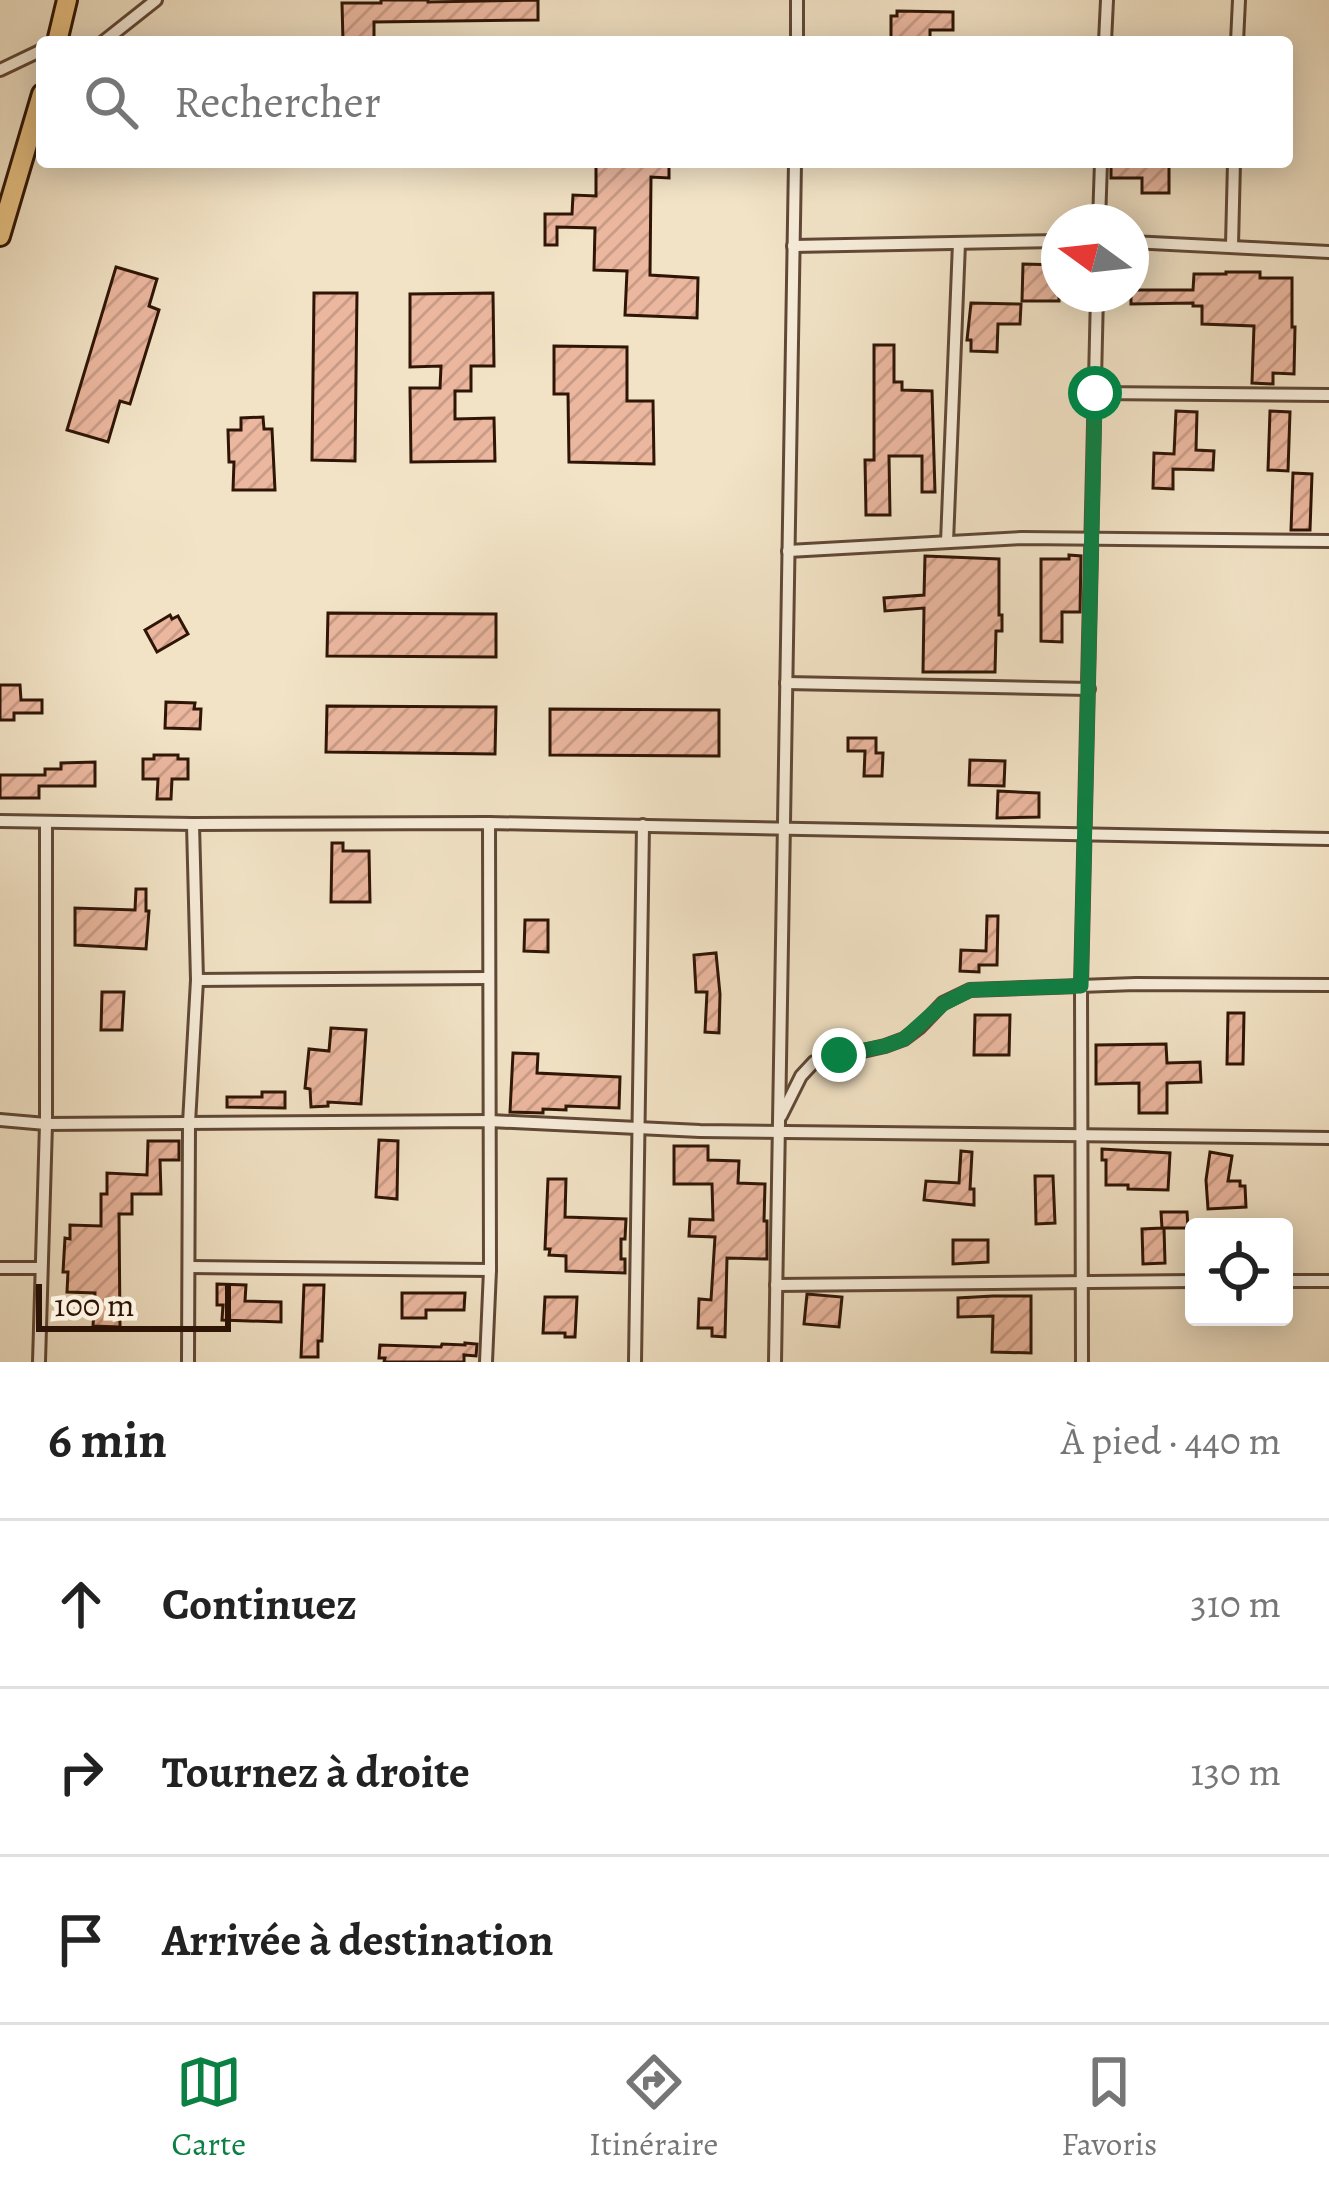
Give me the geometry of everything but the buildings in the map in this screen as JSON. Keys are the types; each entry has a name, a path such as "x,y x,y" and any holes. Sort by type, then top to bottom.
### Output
{"main road":[{"path":"58,36 67,0"},
{"path":"0,236 36,114"}],"street":[{"path":"111,36 156,0"},
{"path":"796,36 797,0"},
{"path":"1105,36 1107,0"},
{"path":"1238,0 1238,36"},
{"path":"0,70 36,53"},
{"path":"775,1362 795,168"},
{"path":"1100,204 1101,168"},
{"path":"1232,245 1234,168"},
{"path":"794,246 1041,242"},
{"path":"947,542 959,243"},
{"path":"1149,243 1329,251"},
{"path":"1082,1362 1081,986 1097,312"},
{"path":"1095,393 1329,395"},
{"path":"788,551 1092,537 1329,541"},
{"path":"786,683 1089,688"},
{"path":"0,821 643,825 1329,839"},
{"path":"39,1362 46,1124 46,822"},
{"path":"486,1362 489,823"},
{"path":"188,1362 189,1123 196,980 193,824"},
{"path":"635,1362 643,825"},
{"path":"196,980 489,979"},
{"path":"779,1125 801,1076 814,1062 904,1039 943,1004 970,990 1329,985"},
{"path":"0,1120 46,1124 490,1121 639,1129 779,1125 1329,1138"},
{"path":"190,1267 490,1270"},
{"path":"0,1268 41,1268"},
{"path":"776,1285 1185,1281"},
{"path":"1293,1281 1329,1281"}],"route":[{"path":"839,1055 904,1039 943,1004 970,990 1081,986 1095,393"}]}
